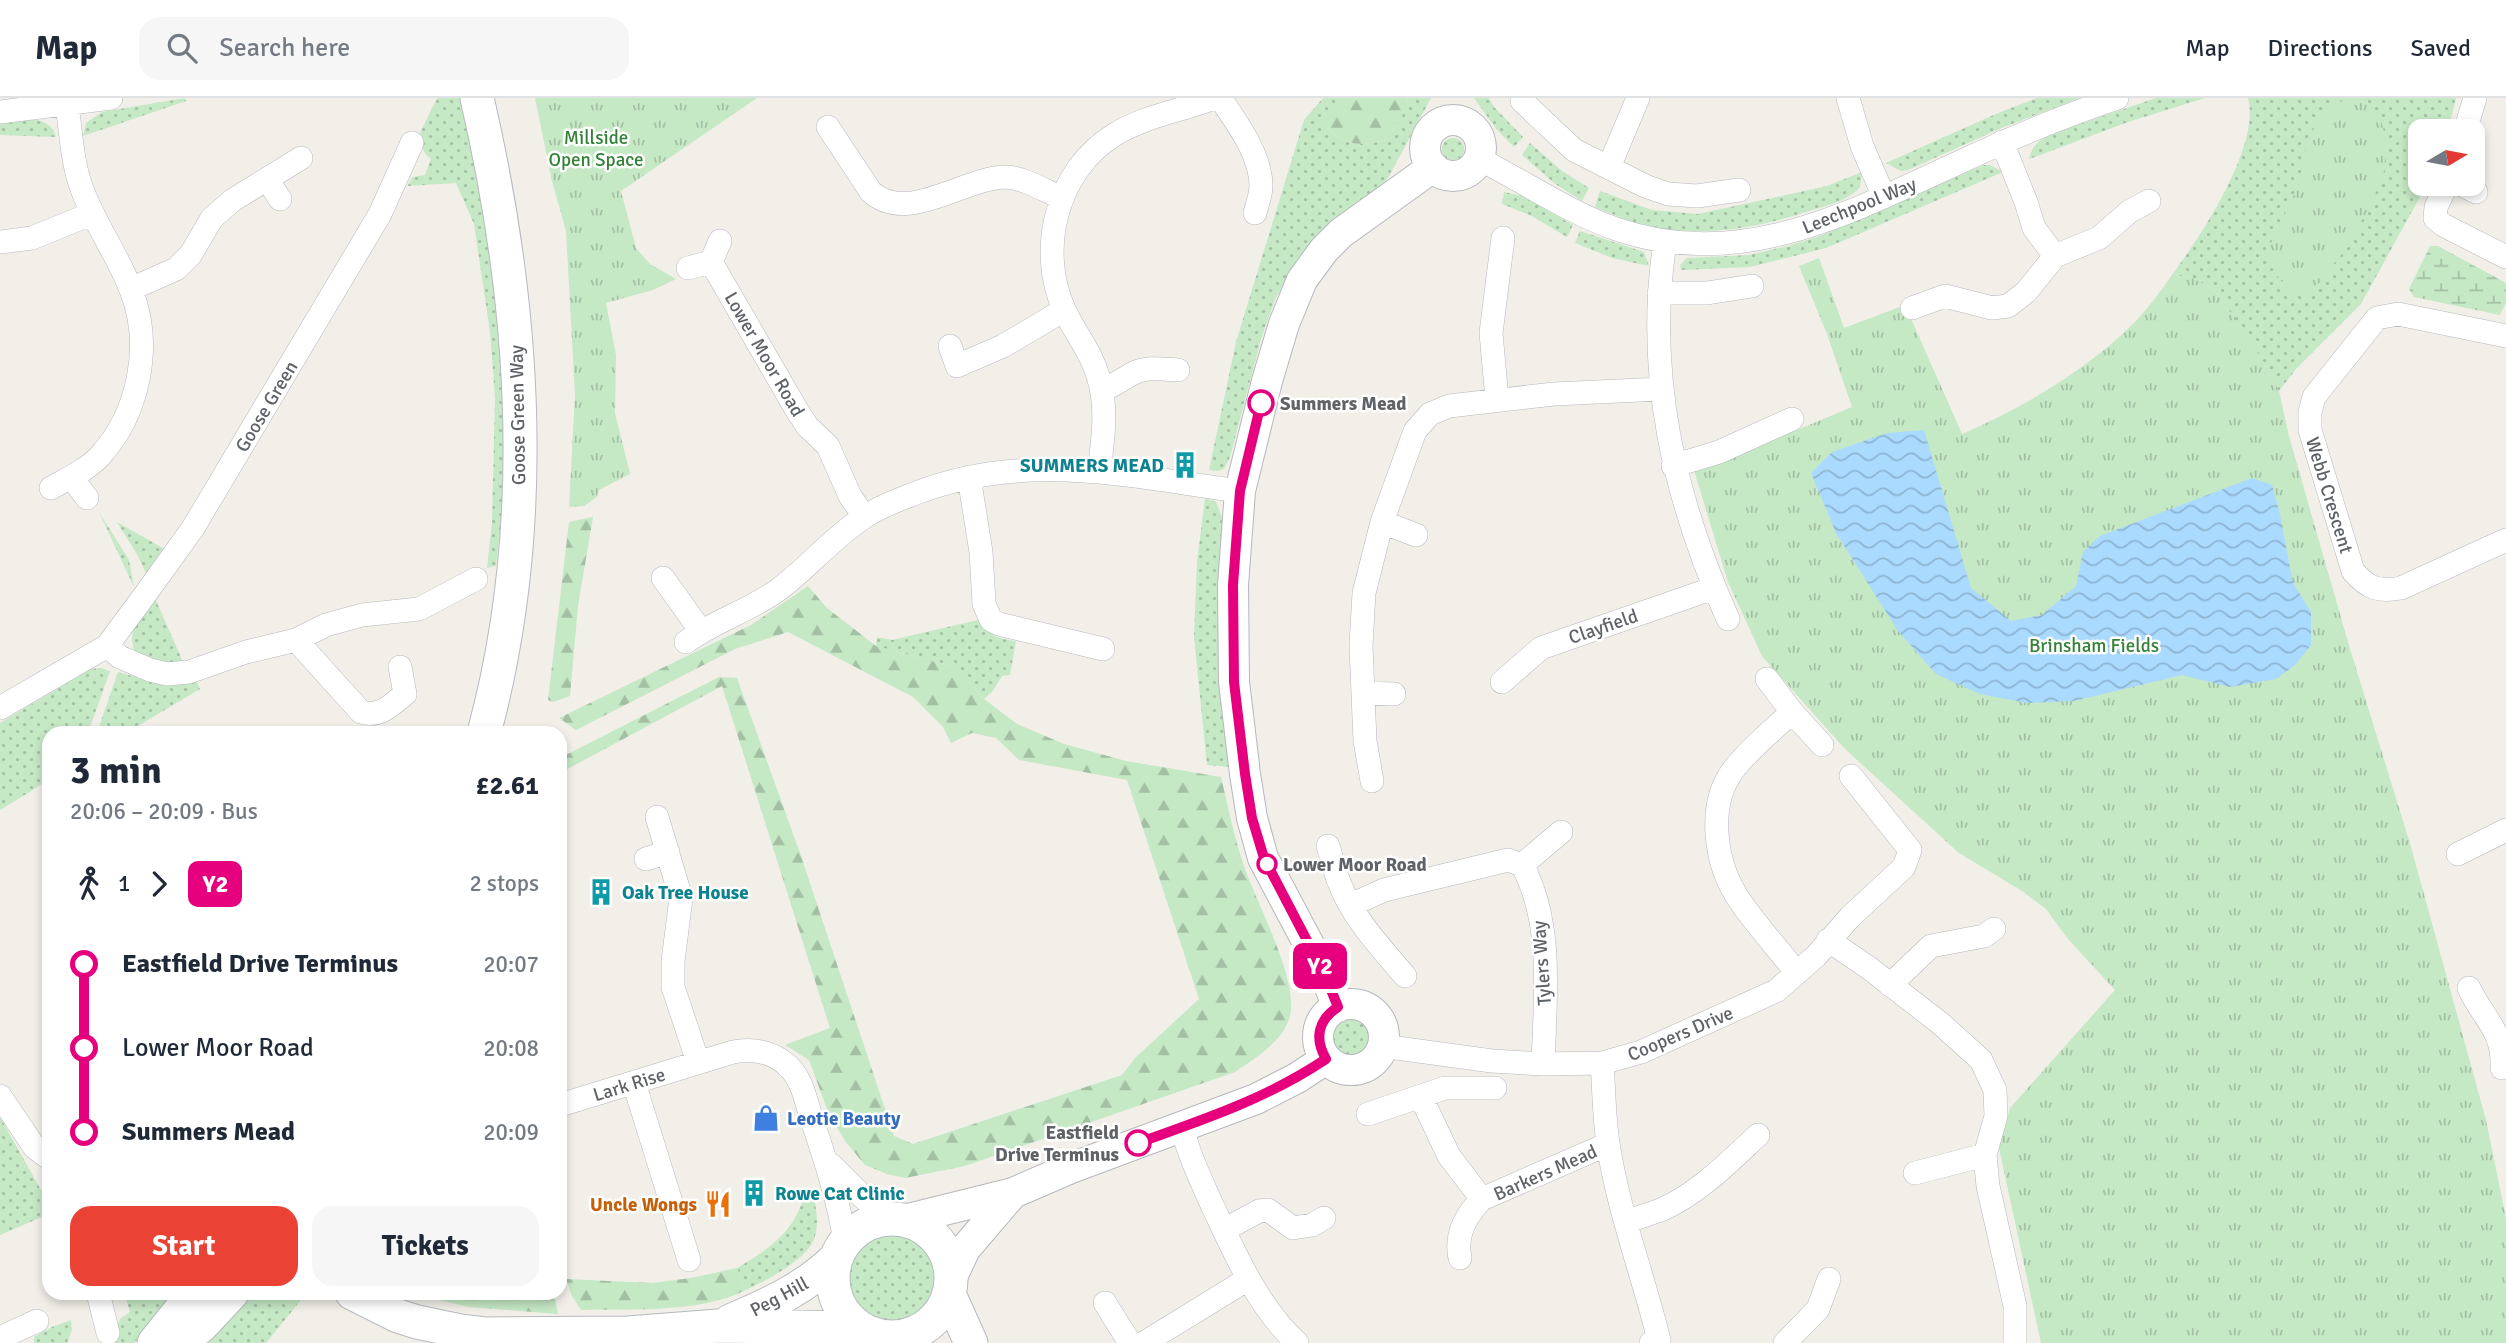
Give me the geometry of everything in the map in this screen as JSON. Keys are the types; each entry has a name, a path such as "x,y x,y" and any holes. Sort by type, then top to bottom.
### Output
{"main road":[{"name":"Goose Green Way","path":"477,98 496,186 508,260 520,426 513,568 504,641 486,726"},
{"path":"951,1286 943,1310 932,1323 915,1333 911,1340 877,1336 859,1328 844,1314 835,1297 832,1278 840,1249 860,1227 877,1220 900,1219 913,1222 929,1232 942,1245 949,1261 951,1286 971,1343"},
{"name":"Peg Hill","path":"718,1326 783,1298 803,1286 840,1249"},
{"path":"154,1343 188,1300"},
{"path":"168,1343 208,1300"},
{"path":"181,1343 225,1300"},
{"name":"Peg Hill","path":"366,1300 398,1316 433,1326 526,1339 718,1326 859,1328"}],"street":[{"path":"0,112 111,98"},
{"path":"1099,471 1104,428 1102,390 1091,355 1064,310 1055,285 1052,250 1062,198 1073,175 1097,147 1161,106 1214,98"},
{"path":"1220,98 1240,129 1258,167 1261,188 1255,213"},
{"path":"1609,167 1638,98"},
{"path":"1848,98 1862,146 1884,197"},
{"name":"Leechpool Way","path":"1479,159 1583,216 1617,230 1665,242 1709,244 1793,232 1829,220 2002,142 2117,98"},
{"path":"2469,119 2475,98"},
{"path":"1522,101 1574,150 1645,186 1668,194 1697,196 1739,190"},
{"path":"51,488 98,458 121,429 137,389 141,352 141,322 131,289 91,214 80,185 67,105"},
{"path":"1451,109 1461,121 1476,131 1481,150 1474,167 1458,176 1449,176 1433,167 1427,159 1427,138 1451,109"},
{"path":"828,127 872,192 881,200 890,203 919,201 979,182 1010,177 1062,198"},
{"path":"2002,142 2034,228 2055,256"},
{"name":"Goose Green","path":"0,708 107,646 193,528 380,214 413,153"},
{"path":"131,289 176,269 191,254 212,218 233,200 301,158"},
{"path":"1338,1007 1325,975 1264,858 1252,818 1234,682 1233,585 1240,491 1267,381 1284,324 1302,280 1324,250 1341,233 1433,167"},
{"path":"267,179 280,199"},
{"path":"2441,196 2435,207 2435,218 2443,225 2506,257"},
{"path":"1912,308 1945,296 1992,308 2008,306 2026,292 2055,256 2099,238 2130,211 2150,201"},
{"path":"0,242 32,239 91,214"},
{"path":"1497,399 1492,333 1503,238"},
{"path":"1665,242 1658,330 1662,389 1673,466 1714,587 1728,619"},
{"name":"Lower Moor Road","path":"688,268 716,252 794,407 807,426 828,446 850,496 864,516"},
{"path":"1659,293 1707,293 1752,286"},
{"path":"950,346 957,366 1003,346 1064,310"},
{"name":"Webb Crescent","path":"2506,336 2398,314 2377,318 2314,397 2310,412 2310,430 2353,571 2363,583 2385,591 2402,587 2506,540"},
{"path":"1102,390 1118,385 1134,373 1148,369 1178,370"},
{"path":"1372,781 1366,741 1362,646 1364,593 1381,522 1415,431 1430,414 1449,406 1497,399 1662,389"},
{"path":"1673,466 1719,452 1792,419"},
{"path":"663,578 693,636 730,619 780,589 864,516 934,485 968,477 1064,468 1240,491"},
{"path":"71,477 87,498"},
{"path":"968,477 981,552 984,604 991,620 1103,649"},
{"path":"1381,522 1416,535"},
{"path":"107,646 120,657 167,674 203,668 362,615 419,609 476,579"},
{"name":"Clayfield","path":"1502,682 1541,648 1714,587"},
{"path":"296,639 360,712 370,715 382,712 405,694 400,667"},
{"path":"1767,678 1792,712 1822,745"},
{"path":"1364,693 1394,694"},
{"path":"1792,712 1734,768 1722,790 1717,816 1719,847 1728,879 1739,900 1797,973"},
{"name":"Coopers Drive","path":"1382,1046 1492,1062 1602,1063 1641,1052 1776,991 1816,956 1828,940 1905,867 1910,850 1851,776"},
{"path":"657,817 681,898 671,975 698,1062"},
{"path":"2458,854 2506,830"},
{"path":"1350,905 1384,890 1508,860 1522,865 1562,832"},
{"path":"1328,846 1339,884 1350,905 1377,944 1405,976"},
{"path":"646,859 668,852"},
{"name":"Tylers Way","path":"1522,865 1531,881 1542,932 1545,987 1543,1064"},
{"path":"1890,985 1931,946 1984,936 1994,929"},
{"path":"1828,940 1940,1023 1981,1060 1995,1090 1996,1116 1984,1155 1988,1186 2015,1306 2015,1343"},
{"path":"2469,988 2476,1003 2496,1012 2503,1048 2502,1068"},
{"path":"1350,1004 1362,1006 1372,1012 1380,1022 1382,1046 1377,1057 1368,1065 1346,1070 1326,1059 1320,1048 1318,1036 1321,1024 1327,1014 1338,1007 1350,1004"},
{"name":"Lark Rise","path":"567,1103 698,1062 748,1049 762,1052 788,1066 796,1075 802,1089 827,1162 840,1249"},
{"path":"900,1219 1013,1193 1071,1168 1274,1091 1326,1059"},
{"name":"Barkers Mead","path":"1602,1063 1608,1144 1626,1222 1661,1342"},
{"path":"634,1083 689,1260"},
{"path":"1368,1114 1445,1088 1495,1088"},
{"path":"0,1096 35,1148 42,1153"},
{"name":"Barkers Mead","path":"1421,1097 1449,1156 1482,1199"},
{"path":"1182,1127 1188,1152 1248,1279 1287,1334 1297,1343"},
{"path":"1626,1222 1663,1209 1690,1194 1758,1135"},
{"name":"Barkers Mead","path":"1460,1258 1457,1245 1461,1231 1470,1211 1482,1199 1608,1144"},
{"path":"1915,1173 1984,1155"},
{"name":"Lark Rise","path":"827,1162 866,1200 900,1219"},
{"path":"951,1286 965,1249 1013,1193"},
{"path":"1224,1230 1259,1211 1268,1210 1293,1228 1312,1225 1324,1217"},
{"path":"1144,1343 1248,1279"},
{"path":"1785,1343 1818,1309 1829,1279"},
{"path":"100,1300 107,1333"},
{"path":"1105,1303 1130,1343"},
{"path":"11,1338 37,1321"}],"green space":[{"path":"185,98 186,101 83,136 86,123 102,112"},
{"path":"437,98 461,98 487,221 507,398 501,522 496,566 487,568 492,522 495,398 490,332 474,224 456,183 407,186 413,177 425,175 431,159 425,152 422,137 419,135"},
{"name":"Millside Open Space","path":"535,98 757,98 621,191 636,248 650,264 676,279 653,290 606,303 616,355 615,413 630,474 599,490 597,497 584,506 569,507 575,395 566,231 552,181"},
{"path":"1323,98 1342,98 1322,124 1345,141 1367,144 1387,140 1408,106 1407,98 1431,98 1388,178 1320,232 1276,297 1261,339 1230,457 1224,469 1209,470 1236,342 1304,120"},
{"path":"1342,98 1407,98 1408,106 1387,140 1359,144 1345,140 1321,123"},
{"path":"1474,98 1489,98 1494,107 1523,137 1514,147 1497,130"},
{"path":"2037,98 2080,98 1999,129 1908,170 1901,171 1886,163 1998,113"},
{"path":"2156,98 2205,98 2128,122 2029,159 2037,144 2051,134"},
{"path":"2248,98 2456,98 2451,119 2408,119 2408,196 2420,196 2361,304 2296,369 2279,391 2249,338 2214,290 2193,278 2172,275 2198,238 2225,190 2246,141 2250,118"},
{"path":"2346,98 2365,102 2378,115 2386,140 2385,167 2375,196 2332,268 2321,282 2308,292 2290,292 2275,273 2270,259 2270,245 2299,184 2308,137 2326,112"},
{"path":"34,119 48,125 56,137 0,135 0,123"},
{"path":"1453,138 1463,145 1464,149 1457,159 1453,160 1443,153 1442,149 1449,139"},
{"path":"1530,143 1562,171 1589,188 1582,201 1554,183 1522,155"},
{"path":"1984,165 2003,172 1826,248 1750,267 1681,270 1680,265 1687,258 1749,255 1820,236"},
{"path":"1862,172 1860,187 1842,200 1787,218 1730,229 1690,231 1651,227 1595,207 1600,191 1652,210 1698,214 1827,186"},
{"path":"1504,192 1522,196 1573,225 1567,237 1530,215 1502,204"},
{"path":"1580,231 1644,252 1649,266 1612,258 1575,243"},
{"path":"2430,246 2438,246 2506,283 2506,302 2500,315 2414,297 2409,289"},
{"name":"Brinsham Fields","path":"1819,258 1844,328 1905,305 1962,434 2030,400 2094,358 2138,319 2172,275 2193,278 2214,290 2249,337 2279,391 2289,436 2350,649 2411,847 2486,1120 2506,1218 2506,1343 2041,1343 1999,1148 2010,1108 2115,990 2068,939 2046,909 2022,891 1959,853 1845,749 1762,656 1728,582 1693,467 1771,441 1852,407 1827,334 1799,266"},
{"path":"1205,498 1216,502 1224,523 1230,767 1207,765 1194,637 1197,562"},
{"path":"99,512 129,560 134,587"},
{"path":"593,517 578,606 570,696 553,702 548,700 569,522"},
{"path":"117,522 168,551 149,580 138,556"},
{"path":"808,586 827,608 876,646 954,667 984,699 1017,724 1064,744 1126,761 1221,777 1240,855 1287,976 1291,1009 1289,1019 1278,1038 1235,1072 965,1166 905,1178 865,1165 845,1141 828,1112 809,1060 785,1045 830,1028 722,686 567,769 567,754 719,677 737,678 801,856 894,1136 913,1144 1122,1075 1135,1058 1199,999 1127,780 1019,760 996,738 972,733 951,743 943,727 913,697 788,632 735,649 576,730 559,718 751,625"},
{"path":"154,596 183,662 169,665 135,653 133,629"},
{"path":"978,620 994,635 1016,641 1010,675 1002,676 984,699 954,667 876,646 877,637 892,640"},
{"path":"91,669 110,671 90,726 42,726 42,784 0,810 0,723"},
{"path":"118,672 143,679 196,680 200,689 138,726 99,726"},
{"path":"1351,1016 1366,1022 1372,1037 1366,1052 1351,1058 1336,1052 1330,1037 1336,1022"},
{"path":"0,1117 42,1192 42,1217 0,1235"},
{"path":"814,1197 817,1226 811,1245 786,1268 746,1290 737,1268 777,1240 792,1223 803,1200"},
{"path":"891,1233 908,1236 923,1246 933,1261 936,1278 933,1295 923,1310 908,1320 891,1323 874,1320 859,1310 849,1295 846,1278 849,1261 859,1246 874,1236"},
{"path":"737,1268 746,1290 708,1303 687,1306 581,1310 567,1282 567,1279 652,1283"},
{"path":"126,1300 174,1300 134,1343 107,1343 121,1318 130,1312"},
{"path":"233,1300 301,1300 266,1343 189,1343"},
{"path":"440,1300 555,1300 558,1314 468,1307"},
{"path":"71,1320 72,1330 67,1343 34,1343 34,1337"}],"water":[{"path":"1924,430 1971,588 2011,621 2042,615 2076,586 2083,552 2100,536 2252,478 2272,485 2293,583 2311,612 2311,645 2295,665 2276,679 2230,687 2182,675 2074,701 2027,703 1980,694 1936,674 1898,631 1836,533 1811,473 1832,452 1887,433"}],"bus line":[{"name":"Y2","path":"1138,1143 1274,1091 1326,1059 1318,1036 1327,1014 1338,1007 1325,975 1264,858 1252,818 1245,774 1234,682 1233,585 1240,491 1261,403"}],"place":[{"name":"Summers Mead","path":"1261,403"},
{"name":"SUMMERS MEAD","path":"1185,465"},
{"name":"Lower Moor Road","path":"1267,864"},
{"name":"Oak Tree House","path":"601,892"},
{"name":"Leotie Beauty","path":"766,1118"},
{"name":"Eastfield Drive Terminus","path":"1138,1143"},
{"name":"Rowe Cat Clinic","path":"754,1193"},
{"name":"Uncle Wongs","path":"718,1204"}]}
